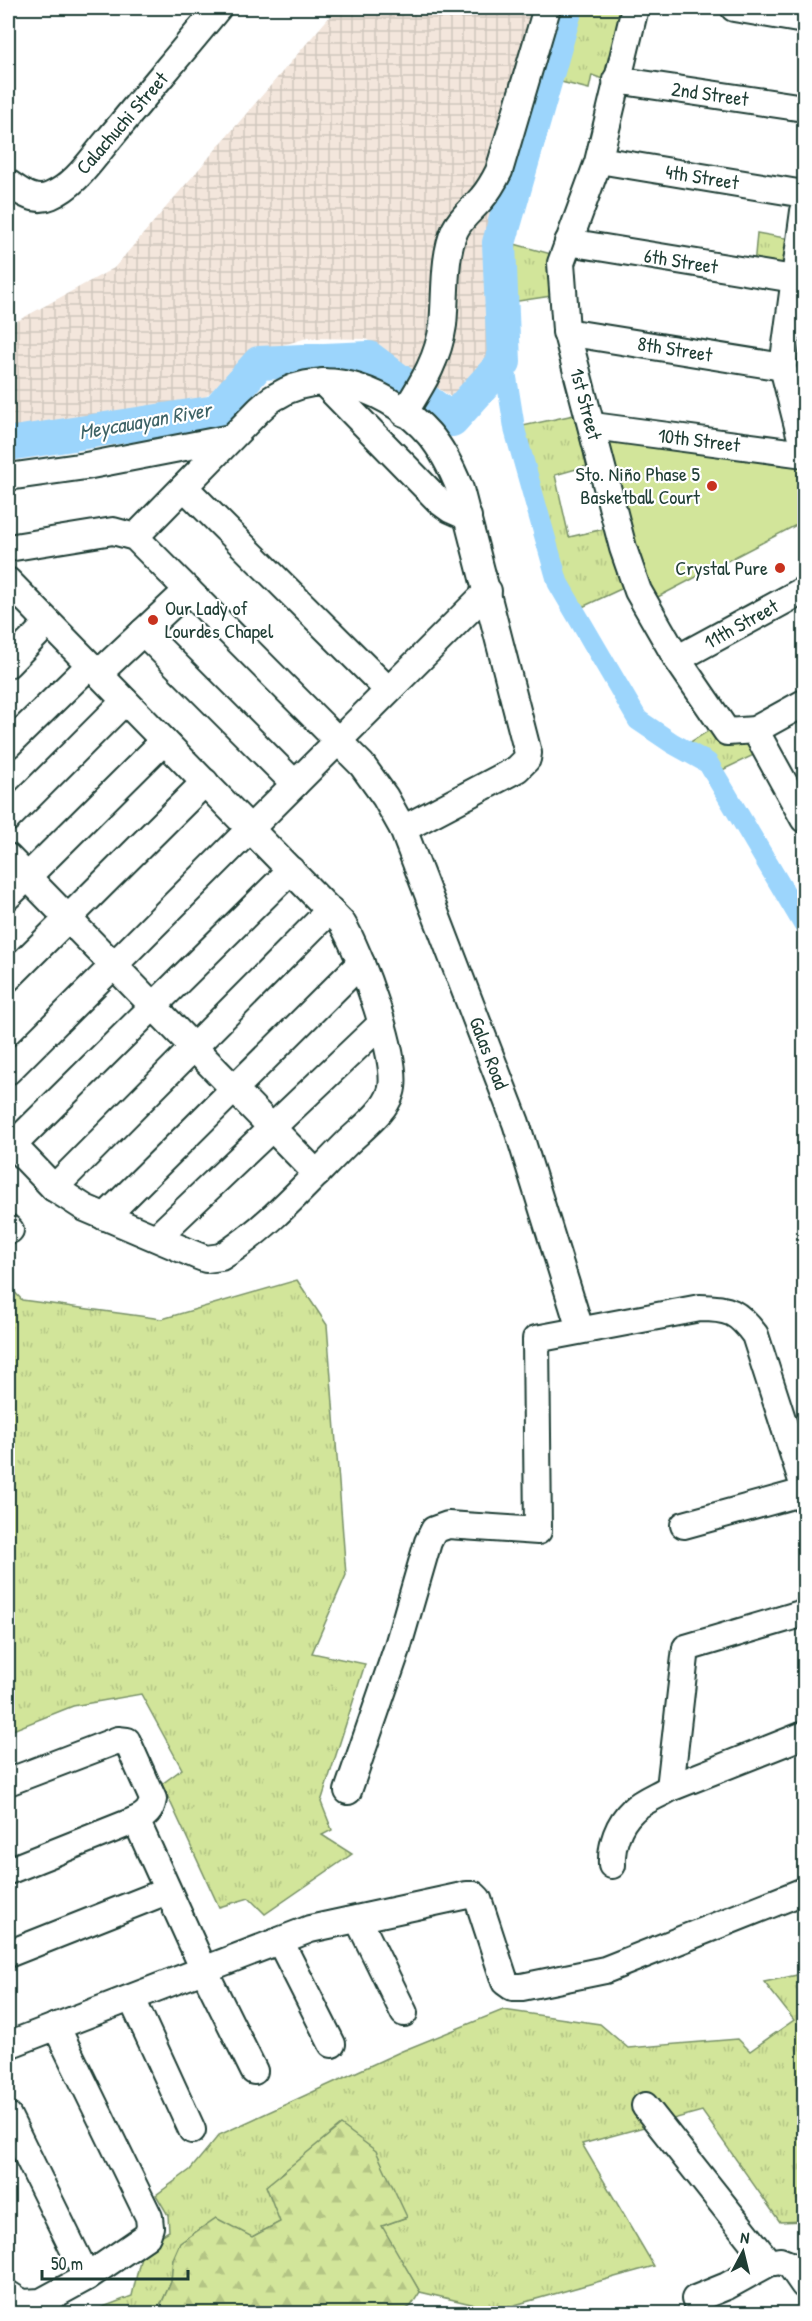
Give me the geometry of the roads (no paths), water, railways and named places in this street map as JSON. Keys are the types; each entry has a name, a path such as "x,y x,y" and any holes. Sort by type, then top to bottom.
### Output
{"street":[{"name":"Calachuchi Street","path":"8,183 30,196 43,198 74,180 218,8"},
{"path":"407,408 425,380 437,355 449,249 455,230 467,212 492,185 499,171 547,8"},
{"name":"1st Street","path":"635,8 598,160 561,263 566,332 623,548 638,591 677,659 726,732 755,730 804,703"},
{"path":"734,8 804,20"},
{"name":"2nd Street","path":"616,80 804,108"},
{"name":"4th Street","path":"598,160 804,194"},
{"path":"804,212 783,366 804,452"},
{"name":"6th Street","path":"568,242 794,279"},
{"name":"8th Street","path":"566,332 783,366"},
{"path":"323,382 449,495 468,517 527,745 527,759 517,769 403,828"},
{"path":"8,548 105,532 124,533 135,537 231,438 277,395 299,386 323,382 351,385 407,408 443,453 449,495"},
{"name":"10th Street","path":"592,426 804,452"},
{"path":"8,477 86,466 231,438"},
{"path":"184,487 388,690"},
{"name":"Galas Road","path":"135,537 362,765 385,797 403,828 516,1123 580,1329"},
{"path":"8,582 205,782 250,828 291,870 330,910 351,938 381,1024 392,1068 391,1093 378,1112 259,1230 221,1257 206,1258 85,1208 54,1188 10,1143 291,870"},
{"path":"8,745 94,669 143,632 188,590"},
{"name":"11th Street","path":"677,659 804,590"},
{"path":"8,1071 488,591"},
{"path":"8,664 48,623"},
{"path":"143,632 295,784"},
{"path":"8,818 125,701"},
{"path":"755,730 804,819"},
{"path":"8,896 164,741"},
{"path":"8,978 205,782"},
{"path":"8,857 317,1173"},
{"path":"54,1188 330,910"},
{"path":"105,1217 361,963"},
{"path":"157,1237 381,1024"},
{"path":"348,1791 397,1649 428,1542 434,1530 448,1525 538,1531 536,1339 700,1308 732,1311 744,1321 755,1335 804,1489 684,1525"},
{"path":"670,1788 686,1648 804,1613"},
{"path":"612,1865 615,1837 633,1809 670,1788 804,1735"},
{"path":"8,1782 123,1739 128,1741 153,1799 152,1808 145,1816 8,1871"},
{"path":"136,1820 204,1970 254,2071"},
{"path":"8,1954 167,1891"},
{"path":"8,2045 310,1929 474,1895 478,1899 505,1982 512,1987 522,1987 605,1970 804,1892"},
{"path":"358,1919 404,2013"},
{"path":"280,1941 332,2044"},
{"path":"132,1999 192,2130"},
{"path":"8,2294 22,2303 41,2302 87,2277 147,2236 150,2227 149,2217 56,2026"},
{"path":"645,2106 769,2263"},
{"path":"8,2116 87,2277"},
{"path":"695,2299 727,2286 769,2263 780,2261 790,2265 804,2285"}],"waterway":[{"name":"Meycauayan River","path":"8,444 216,412 259,363 369,358 452,420 504,362 499,243 566,8"},
{"path":"504,362 515,431 558,583 638,720 672,743 708,763 804,925"}],"place":[{"name":"Sto. Niño Phase 5 Basketball Court","path":"712,486"},
{"name":"Crystal Pure","path":"780,568"},
{"name":"Our Lady of Lourdes Chapel","path":"153,620"}]}
